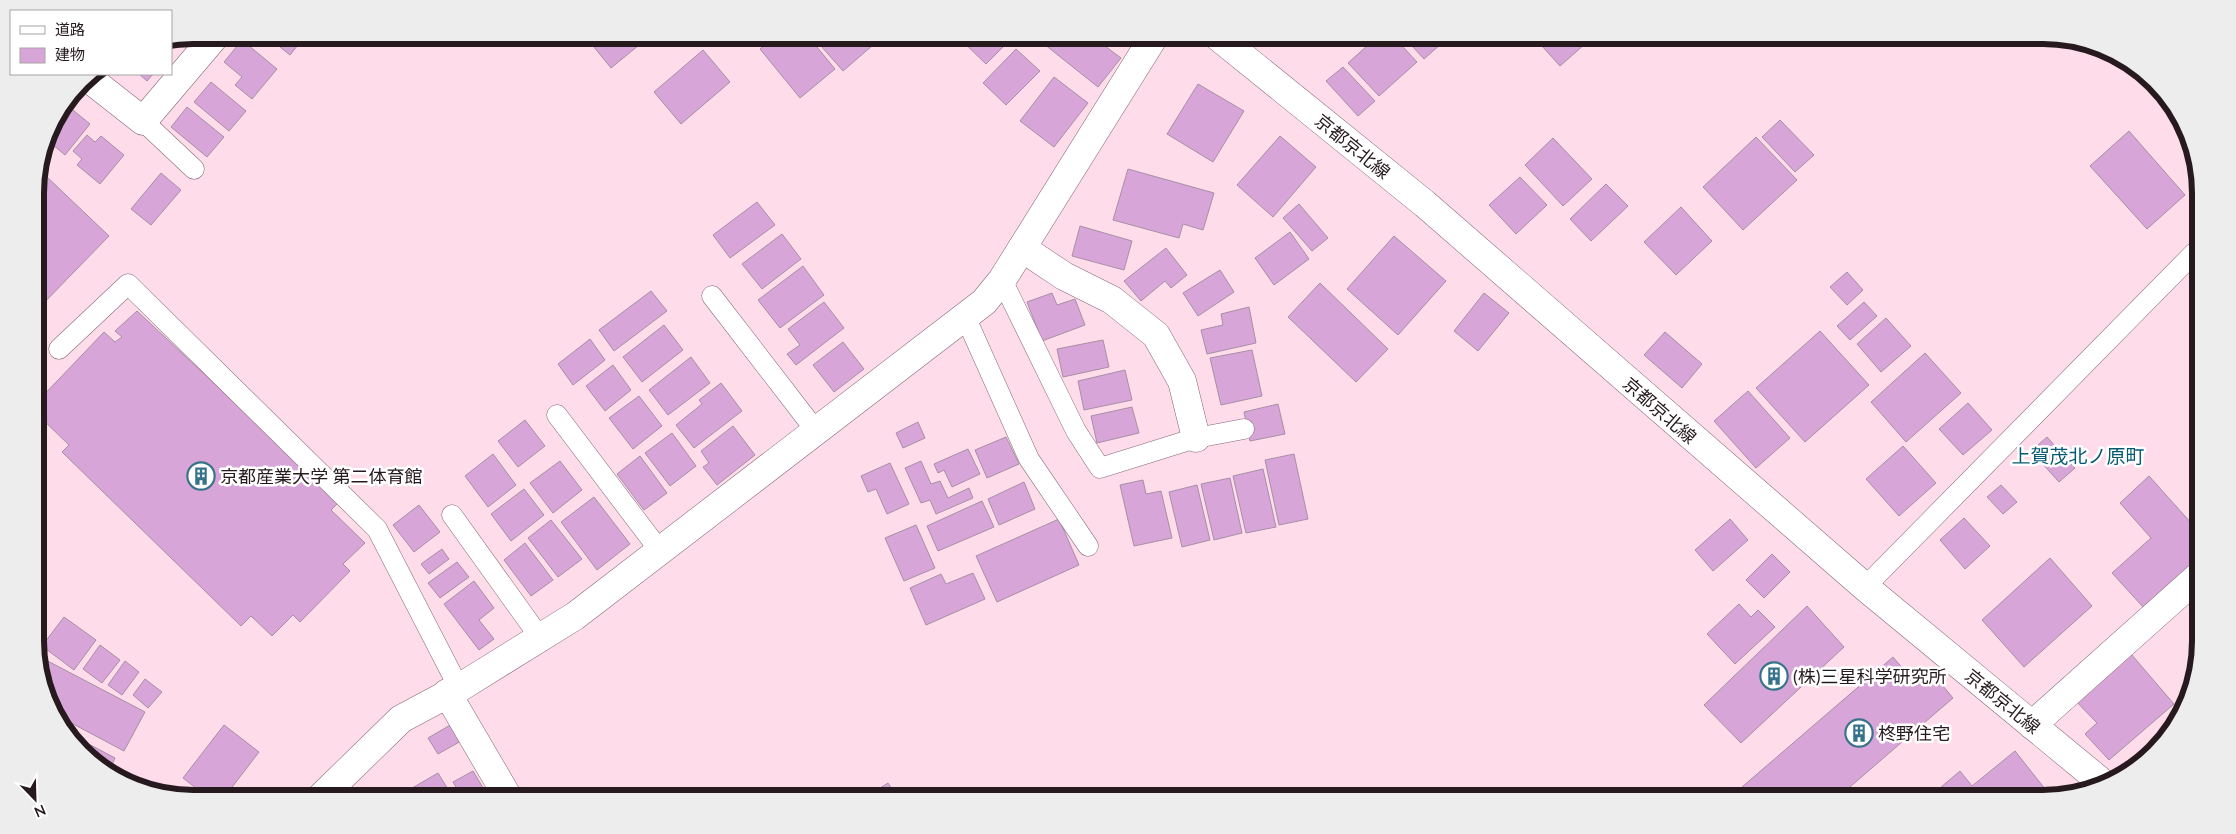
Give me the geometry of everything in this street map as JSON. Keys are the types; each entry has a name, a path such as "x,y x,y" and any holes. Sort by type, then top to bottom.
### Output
{"street":[{"path":"93,82 143,121 208,44"},
{"path":"328,790 401,719 541,638 575,616 984,302 1002,280 1149,44"},
{"name":"京都京北線","path":"1227,44 1432,211 1865,587 2032,724 2094,781"},
{"path":"1022,248 1064,276 1112,300 1156,335 1182,381 1196,438"},
{"path":"2032,724 2192,582"},
{"path":"453,690 504,790"}],"lane":[{"path":"143,121 194,169"},
{"path":"1865,587 2192,255"},
{"path":"1002,280 1076,431 1100,468 1196,438 1244,429"},
{"path":"59,349 128,284 377,530 453,690"},
{"path":"712,296 816,431"},
{"path":"965,316 1029,459 1088,546"},
{"path":"558,415 660,551"},
{"path":"452,515 541,638"}],"building":[{"path":"239,44 247,44 277,69 252,99 235,85 242,77 224,62"},
{"path":"276,44 299,44 290,55"},
{"path":"591,44 640,44 611,68"},
{"path":"766,44 814,44 835,69 800,98 760,49"},
{"path":"819,44 874,44 843,71"},
{"path":"965,44 1006,44 986,64"},
{"path":"1044,44 1106,44 1105,46 1121,58 1098,87"},
{"path":"1369,44 1400,44 1417,62 1379,96 1348,63"},
{"path":"1410,44 1441,44 1424,59"},
{"path":"1540,44 1585,44 1560,66"},
{"path":"1016,49 1040,71 1006,105 983,83"},
{"path":"703,50 730,82 681,124 654,92"},
{"path":"1343,67 1375,101 1358,116 1326,81"},
{"path":"140,75 152,75 147,81"},
{"path":"1054,77 1088,103 1054,147 1020,121"},
{"path":"211,82 246,111 229,131 194,102"},
{"path":"1198,84 1244,111 1213,162 1167,134"},
{"path":"187,107 224,137 207,157 171,127"},
{"path":"71,108 90,124 65,155 52,144"},
{"path":"1780,120 1814,155 1795,172 1762,137"},
{"path":"2129,131 2185,195 2147,229 2090,166"},
{"path":"87,135 95,142 101,136 124,155 100,184 77,165 82,159 73,151"},
{"path":"1280,136 1316,167 1273,217 1237,185"},
{"path":"1756,137 1797,180 1743,230 1703,187"},
{"path":"1553,138 1592,179 1563,206 1525,165"},
{"path":"1128,169 1214,193 1203,230 1183,224 1179,238 1113,220"},
{"path":"161,173 181,190 151,225 131,209"},
{"path":"45,175 109,236 44,303 44,183"},
{"path":"1520,177 1547,205 1516,234 1489,205"},
{"path":"1606,184 1628,206 1591,241 1570,219"},
{"path":"757,202 775,225 730,258 713,235"},
{"path":"1299,204 1328,238 1312,251 1283,218"},
{"path":"1681,207 1712,241 1676,275 1644,242"},
{"path":"1080,226 1132,241 1124,270 1072,256"},
{"path":"1290,232 1309,259 1274,285 1255,258"},
{"path":"782,234 801,259 762,289 742,264"},
{"path":"1394,236 1446,281 1398,335 1347,289"},
{"path":"1166,248 1187,275 1171,288 1165,281 1141,301 1124,281"},
{"path":"803,266 824,295 780,328 758,300"},
{"path":"1220,270 1234,292 1198,316 1183,293"},
{"path":"1847,272 1863,290 1847,305 1830,287"},
{"path":"1320,283 1388,349 1356,382 1288,317"},
{"path":"651,291 667,311 614,351 599,330"},
{"path":"1052,293 1057,305 1075,299 1085,325 1042,341 1027,302"},
{"path":"1484,293 1509,313 1478,351 1454,331"},
{"path":"824,302 844,328 796,365 787,354 800,345 788,329"},
{"path":"1864,302 1877,316 1850,340 1837,326"},
{"path":"1249,307 1256,343 1207,354 1201,330 1223,325 1221,314"},
{"name":"京都産業大学 第二体育館","path":"137,311 340,501 331,510 365,543 343,564 350,571 300,622 293,615 272,636 251,616 241,626 62,452 69,445 44,421 44,395 104,332 115,342 122,337 115,331"},
{"path":"1886,318 1911,346 1881,372 1857,344"},
{"path":"664,325 683,350 642,382 623,357"},
{"path":"1820,331 1869,385 1805,442 1756,388"},
{"path":"1665,332 1702,364 1682,388 1644,355"},
{"path":"590,339 605,360 573,385 558,364"},
{"path":"1103,340 1109,367 1063,377 1057,349"},
{"path":"843,342 864,369 834,392 813,365"},
{"path":"1252,350 1262,396 1221,405 1210,358"},
{"path":"1925,353 1961,393 1906,442 1871,402"},
{"path":"691,357 710,383 668,415 649,390"},
{"path":"613,365 631,390 605,411 586,386"},
{"path":"1125,370 1132,400 1084,410 1078,381"},
{"path":"721,383 742,411 694,448 676,425 702,404 699,400"},
{"path":"1748,391 1790,438 1756,468 1714,421"},
{"path":"639,396 662,426 633,449 609,418"},
{"path":"1968,403 1992,430 1963,455 1939,429"},
{"path":"1278,404 1285,434 1250,441 1244,412"},
{"path":"1132,407 1139,433 1097,443 1091,416"},
{"path":"525,420 545,446 518,467 498,441"},
{"path":"918,422 925,438 903,448 896,433"},
{"path":"733,426 755,455 717,485 703,467 709,463 701,451"},
{"path":"672,433 696,466 670,486 645,453"},
{"path":"1006,437 1019,464 987,478 975,450"},
{"path":"2047,437 2075,468 2059,482 2031,451"},
{"path":"1903,446 1936,483 1899,516 1866,479"},
{"path":"968,449 980,474 952,487 944,470 938,473 934,464"},
{"path":"493,454 516,485 488,507 465,476"},
{"path":"1294,454 1308,519 1279,525 1265,460"},
{"path":"640,456 667,493 644,510 617,474"},
{"path":"560,461 582,490 553,513 530,483"},
{"path":"921,461 931,484 940,481 948,498 969,488 973,498 936,514 930,500 921,503 905,468"},
{"path":"890,463 909,504 887,514 876,489 868,492 861,476"},
{"path":"1263,469 1276,527 1246,533 1233,476"},
{"path":"2149,476 2192,524 2192,563 2143,607 2112,573 2151,538 2120,503"},
{"path":"1230,478 1242,533 1214,540 1201,484"},
{"path":"1143,480 1146,494 1161,491 1172,538 1134,546 1120,485"},
{"path":"1024,482 1035,509 999,525 988,499"},
{"path":"1197,485 1210,540 1182,547 1169,492"},
{"path":"2001,485 2017,502 2003,514 1987,497"},
{"path":"524,489 544,515 511,541 491,514"},
{"path":"594,497 630,544 597,570 561,522"},
{"path":"982,501 994,527 938,551 927,526"},
{"path":"419,505 440,532 414,552 393,525"},
{"path":"1964,518 1990,546 1965,569 1940,540"},
{"path":"1059,519 1079,565 997,602 976,556"},
{"path":"1730,519 1748,540 1713,571 1695,550"},
{"path":"551,520 582,559 558,577 528,538"},
{"path":"916,525 935,568 904,581 885,538"},
{"path":"525,543 553,580 531,596 504,560"},
{"path":"442,549 449,559 429,574 421,564"},
{"path":"1772,554 1790,572 1764,598 1746,580"},
{"path":"2050,558 2092,606 2024,667 1982,620"},
{"path":"457,562 469,577 440,598 428,583"},
{"path":"973,573 985,599 926,625 910,588 941,574 946,584"},
{"path":"474,581 494,608 479,620 494,639 479,650 444,604"},
{"path":"1739,604 1751,617 1758,610 1775,627 1735,664 1707,634"},
{"name":"(株)三星科学研究所","path":"1807,606 1844,647 1741,743 1704,705"},
{"path":"64,617 96,640 74,670 44,648 44,643"},
{"path":"100,645 120,660 102,683 83,669"},
{"path":"2125,647 2174,704 2109,760 2085,734 2097,723 2071,696"},
{"name":"柊野住宅","path":"1893,657 1913,681 1928,668 1953,698 1846,790 1744,790 1742,787"},
{"path":"45,660 145,712 124,751 67,721 52,689"},
{"path":"125,661 139,672 122,695 108,685"},
{"path":"145,679 162,692 148,708 133,695"},
{"path":"452,724 461,741 438,754 428,738"},
{"path":"224,725 259,752 230,790 198,790 183,778"},
{"path":"83,741 115,758 111,766"},
{"path":"2015,751 2046,790 1938,790 1960,771 1972,786"},
{"path":"473,771 484,790 458,790 453,782"},
{"path":"438,773 448,790 409,790"},
{"path":"888,783 892,790 877,790"}],"place":[{"name":"京都産業大学 第二体育館","path":"201,476"},
{"name":"(株)三星科学研究所","path":"1774,676"},
{"name":"柊野住宅","path":"1859,733"}],"district":[{"name":"上賀茂北ノ原町","path":"2078,455"}]}
